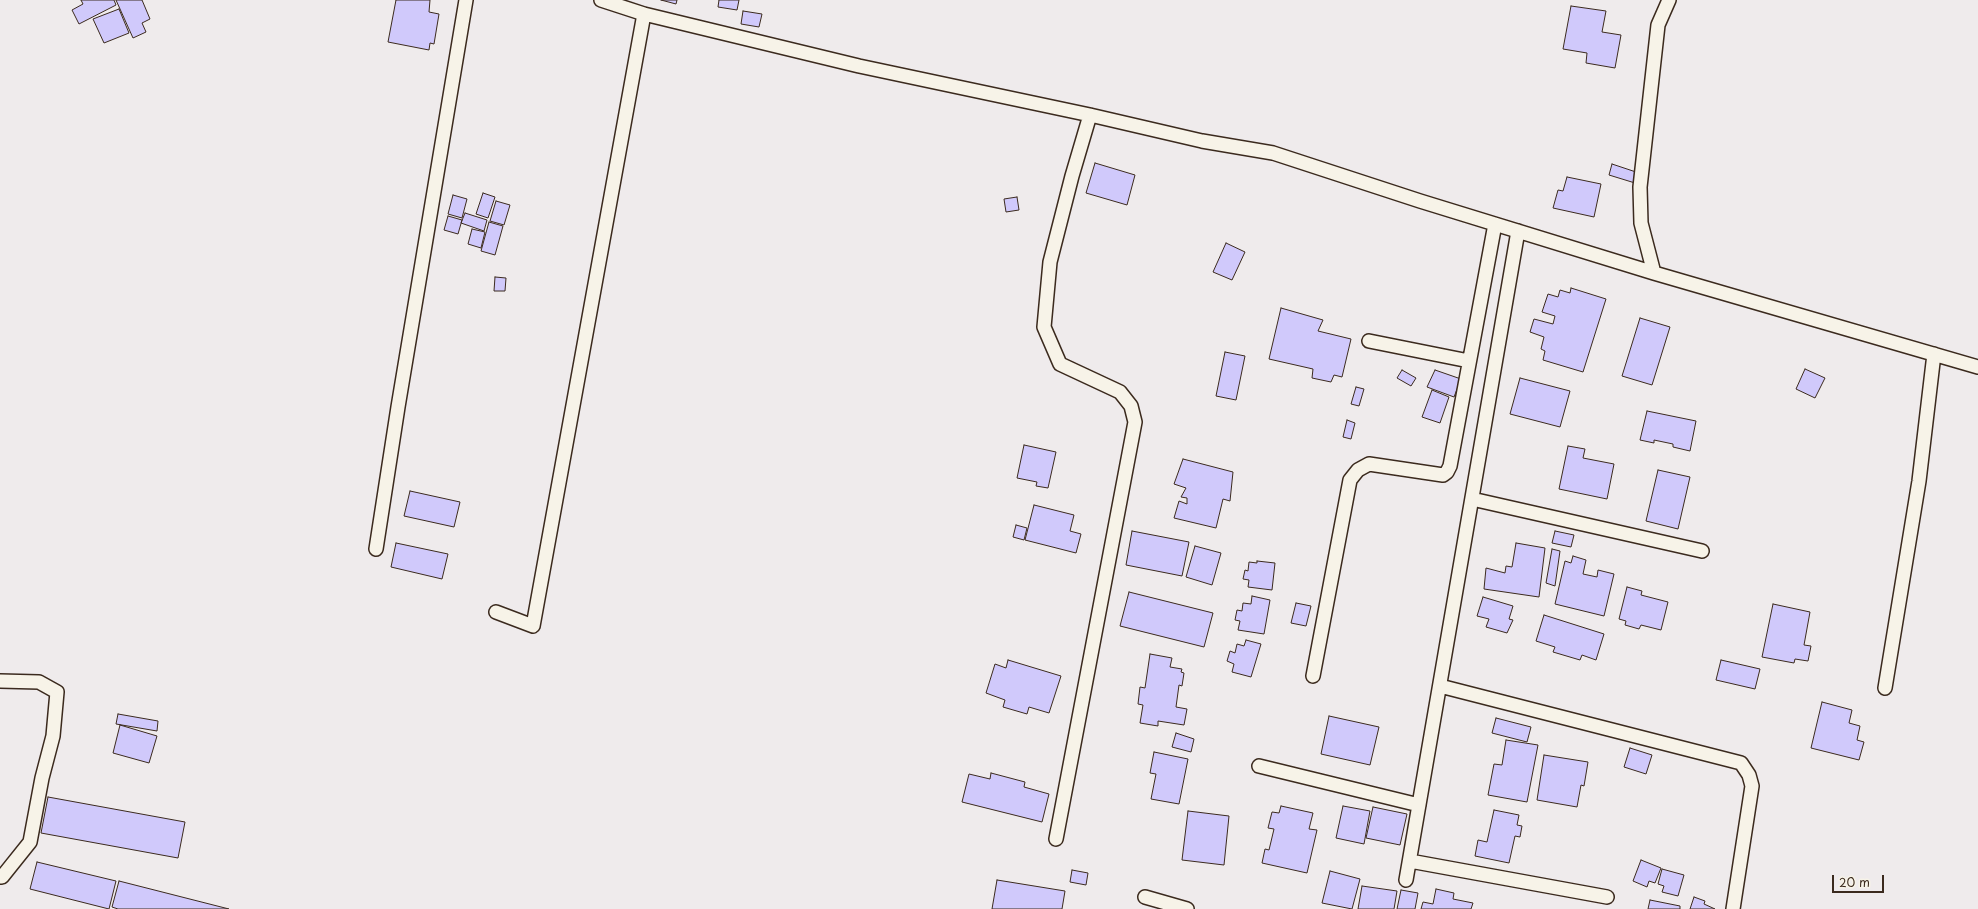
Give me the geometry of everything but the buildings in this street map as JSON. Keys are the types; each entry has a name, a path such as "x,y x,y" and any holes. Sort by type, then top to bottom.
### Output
{"street":[{"path":"376,549 398,407 466,0"},
{"path":"601,0 644,14 859,66 1090,115 1202,142 1273,153 1494,224 1654,273 1978,367"},
{"path":"1654,273 1641,223 1640,187 1658,25 1669,0"},
{"path":"496,612 533,626 644,14"},
{"path":"1056,839 1135,422 1131,406 1120,392 1060,364 1044,328 1050,262 1072,176 1090,115"},
{"path":"1313,676 1350,480 1358,470 1369,464 1443,475 1447,472 1450,466 1494,224"},
{"path":"1406,880 1518,231"},
{"path":"1369,341 1469,362"},
{"path":"1884,688 1919,481 1934,354"},
{"path":"1472,498 1702,551"},
{"path":"0,681 39,682 57,692 53,736 42,778 30,842 2,877 0,877"},
{"path":"1440,686 1741,763 1749,775 1752,786 1733,909"},
{"path":"1259,766 1419,805"},
{"path":"1410,860 1607,897"},
{"path":"1145,897 1187,909"}]}
